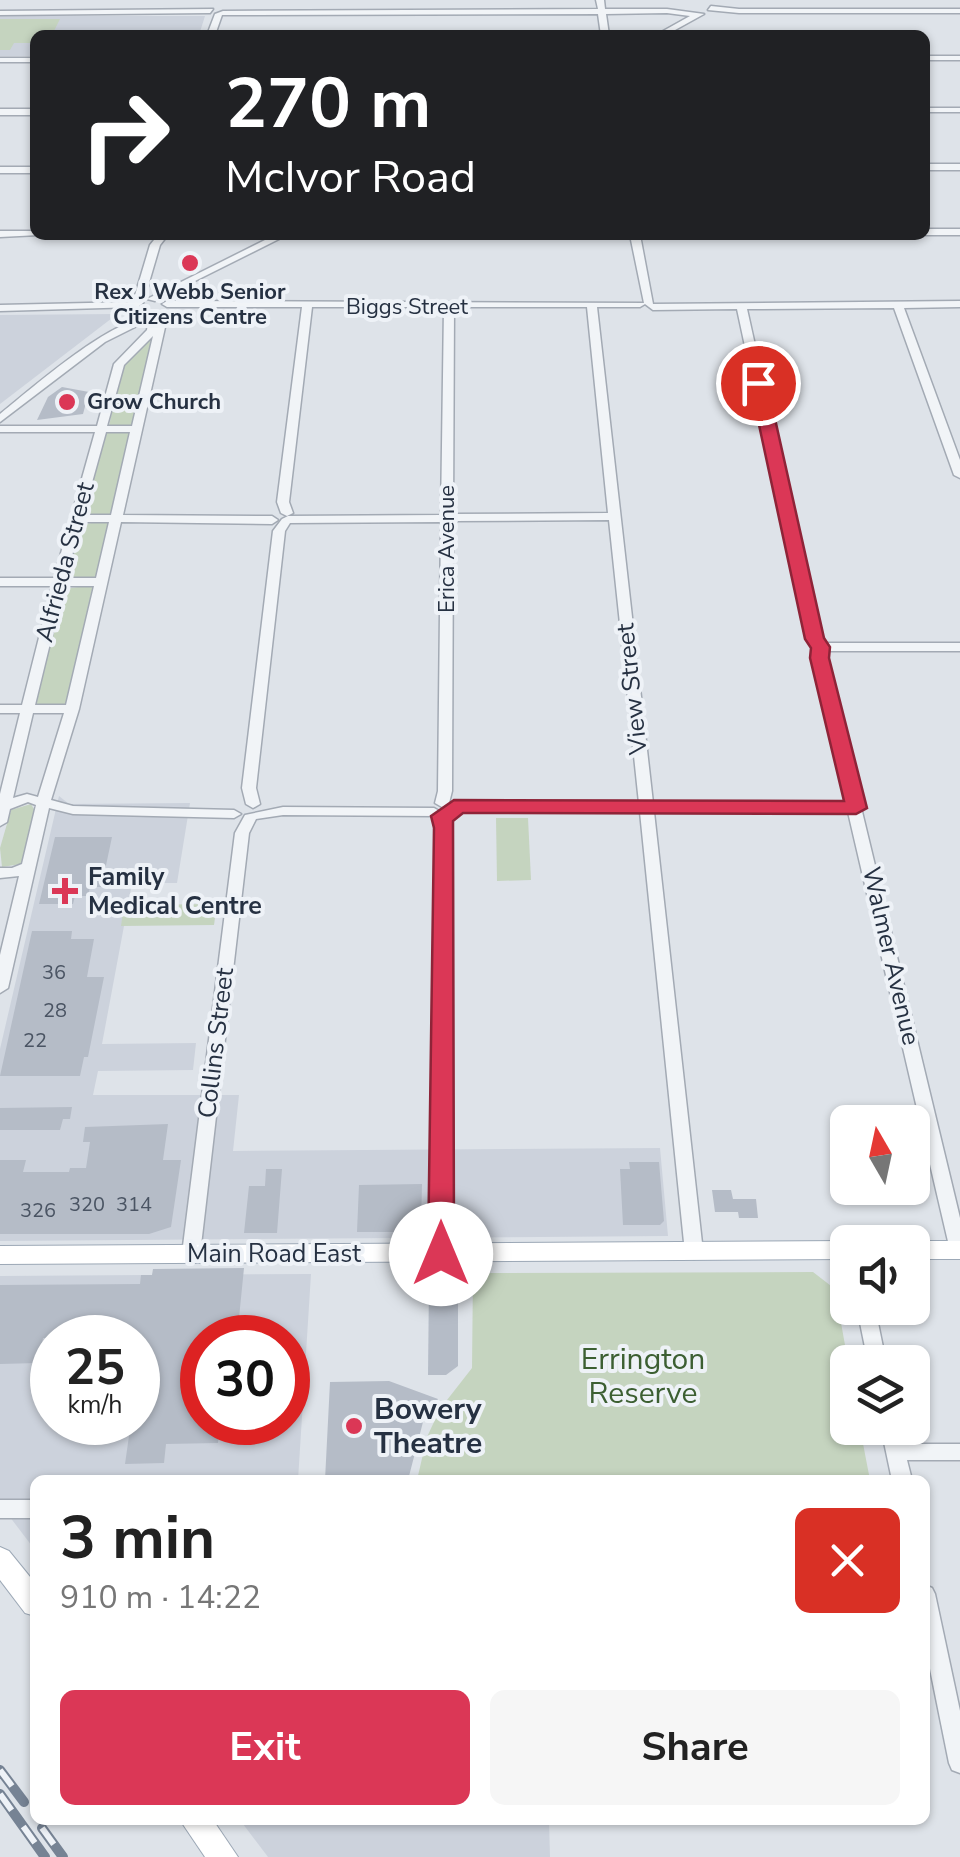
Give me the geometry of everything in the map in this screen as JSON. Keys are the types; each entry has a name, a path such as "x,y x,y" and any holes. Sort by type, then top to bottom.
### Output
{"main road":[{"name":"Main Road East","path":"0,1255 830,1250"},
{"path":"930,1250 960,1250"},
{"path":"0,1560 30,1598"},
{"path":"200,1825 223,1857"}],"street":[{"path":"600,0 604,30"},
{"path":"670,30 726,0"},
{"path":"711,8 960,10"},
{"path":"0,13 601,11 698,15"},
{"path":"930,58 960,58"},
{"path":"0,60 30,60"},
{"path":"930,110 960,110"},
{"path":"0,112 30,112"},
{"path":"930,167 960,167"},
{"path":"0,170 30,170"},
{"path":"930,232 960,232"},
{"path":"0,234 30,234"},
{"path":"149,296 156,240"},
{"path":"0,418 114,331 131,309 149,296 178,290 270,240"},
{"path":"636,240 646,303"},
{"path":"149,296 166,308 178,290"},
{"path":"898,304 960,475"},
{"name":"Biggs Street","path":"114,331 166,308 196,307 960,304"},
{"name":"Walmer Avenue","path":"741,305 814,639 824,652 856,808 960,1250"},
{"name":"Erica Avenue","path":"441,1254 449,306"},
{"name":"View Street","path":"592,306 694,1252"},
{"name":"Collins Street","path":"191,1254 307,307"},
{"path":"0,308 131,309 144,320"},
{"name":"Alfrieda Street","path":"0,988 36,830 72,709 166,308"},
{"name":"Alfrieda Street","path":"0,822 59,582 121,358 153,328 144,320"},
{"path":"0,429 138,428"},
{"path":"77,518 614,516"},
{"path":"0,582 102,582"},
{"path":"824,652 960,647"},
{"path":"0,709 72,709"},
{"path":"4,806 27,798 73,810 245,813 856,808"},
{"path":"36,830 73,810"},
{"path":"0,874 27,867"},
{"path":"895,1445 901,1475"},
{"path":"896,1452 960,1452"},
{"path":"0,1510 30,1508"},
{"path":"930,1612 952,1689 960,1763"}],"shaded area":[{"path":"0,16 205,16 201,30 30,30 30,56 0,56"},
{"path":"115,314 116,315 0,404 0,315"},
{"path":"59,796 69,804 190,803 177,883 132,883 102,1044 196,1043 193,1070 98,1071 93,1095 239,1095 233,1151 660,1148 668,1236 0,1241 0,1049"},
{"path":"311,1274 308,1315 180,1315 180,1445 300,1445 298,1475 30,1475 30,1543 0,1504 0,1276"},
{"path":"244,1825 549,1825 550,1857 268,1857"}],"green space":[{"path":"0,19 60,19 54,30 30,30 30,43 14,43 10,50 0,50"},
{"path":"155,331 135,425 109,426 122,367"},
{"path":"132,431 111,515 92,516 84,510 105,433"},
{"path":"109,520 97,579 69,580 66,577 80,525"},
{"path":"93,585 66,706 36,705 63,589"},
{"path":"31,804 35,811 29,848 21,864 2,867 0,848 11,810"},
{"path":"496,818 528,818 531,880 497,881"},
{"path":"217,904 214,925 121,926 124,905"},
{"name":"Errington Reserve","path":"813,1272 830,1285 830,1325 841,1325 845,1345 830,1345 830,1445 863,1445 869,1475 418,1475 427,1437 440,1409 472,1368 473,1273"}],"building":[{"name":"Grow Church","path":"62,387 89,392 83,414 37,420 48,397"},
{"path":"55,837 112,837 105,870 120,870 117,887 90,887 88,896 75,896 73,904 39,904"},
{"path":"32,931 72,931 71,939 94,939 87,977 104,977 88,1057 84,1057 80,1076 0,1076"},
{"path":"72,1107 70,1119 63,1119 60,1130 0,1130 0,1108"},
{"path":"168,1124 163,1160 181,1160 171,1227 149,1234 0,1234 0,1160 26,1160 23,1172 69,1172 70,1168 86,1168 90,1142 83,1142 85,1127"},
{"path":"629,1162 659,1162 664,1221 660,1225 623,1225 620,1169 630,1169"},
{"path":"266,1169 282,1169 277,1233 244,1233 249,1186 265,1186"},
{"path":"422,1184 421,1226 413,1232 357,1232 359,1185"},
{"path":"712,1190 731,1190 733,1199 756,1199 758,1218 739,1218 738,1212 715,1212"},
{"path":"244,1268 239,1315 180,1315 180,1444 166,1444 164,1463 125,1464 128,1445 160,1445 160,1315 30,1315 30,1363 0,1364 0,1285 140,1284 141,1275 152,1275 153,1269"},
{"path":"429,1283 458,1283 458,1366 446,1375 428,1375"},
{"path":"389,1381 438,1399 423,1422 409,1475 325,1475 330,1382"}],"railway":[{"path":"0,1770 24,1802"},
{"path":"0,1794 45,1857"},
{"path":"42,1828 63,1857"}],"place":[{"name":"Rex J Webb Senior Citizens Centre","path":"190,263"},
{"name":"Grow Church","path":"67,402"},
{"name":"Family Medical Centre","path":"65,891"},
{"name":"Bowery Theatre","path":"354,1426"}],"route":[{"path":"441,1254 441,816 451,815 454,806 856,808 758,383"}]}
